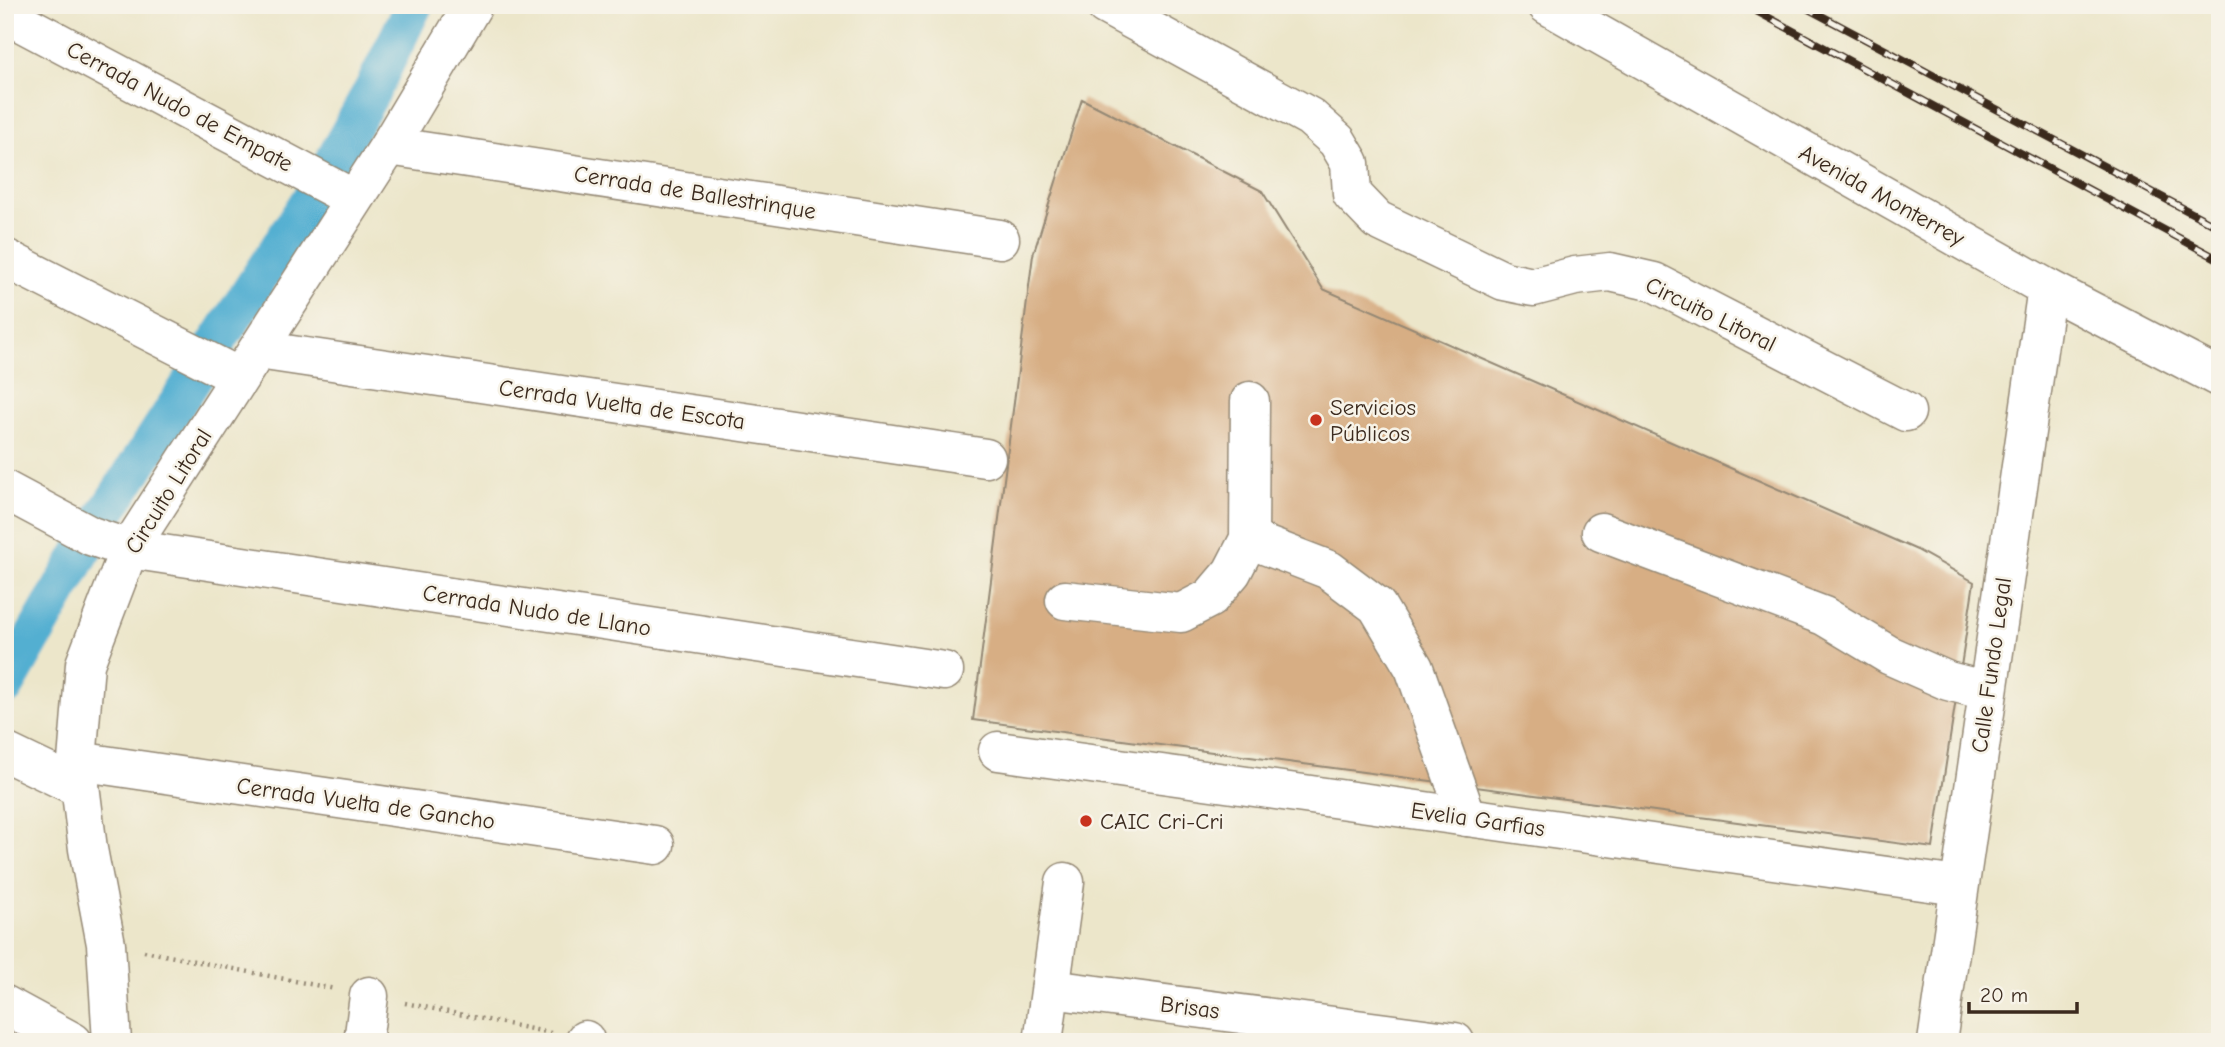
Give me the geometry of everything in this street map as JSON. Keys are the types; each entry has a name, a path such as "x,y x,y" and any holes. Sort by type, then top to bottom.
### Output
{"street":[{"name":"Circuito Litoral","path":"112,1042 106,944 88,849 78,775 85,664 129,549 389,146 473,5"},
{"name":"Circuito Litoral","path":"1105,5 1310,117 1337,141 1350,163 1353,194 1377,220 1504,281 1533,287 1576,276 1610,272 1654,282 1906,412"},
{"name":"Avenida Monterrey","path":"1546,5 2047,288 2220,378"},
{"name":"Cerrada Nudo de Empate","path":"5,14 354,199"},
{"name":"Cerrada de Ballestrinque","path":"389,146 1000,239"},
{"name":"Cerrada Vuelta de Escota","path":"5,258 249,364 986,458"},
{"name":"Calle Fundo Legal","path":"1937,1042 2047,288"},
{"path":"1065,600 1181,613 1210,598 1232,572 1249,539 1250,401"},
{"name":"Cerrada Nudo de Llano","path":"5,490 90,536 129,549 944,671"},
{"path":"1601,532 1824,616 1889,654 1948,681 1987,691"},
{"path":"1249,539 1329,570 1377,606 1414,668 1466,817"},
{"name":"Evelia Garfias","path":"998,751 1958,886"},
{"name":"Cerrada Vuelta de Gancho","path":"5,752 78,775 655,845"},
{"path":"1043,1042 1065,882"},
{"name":"Brisas","path":"1051,989 1455,1042"},
{"path":"363,1042 369,996"},
{"path":"5,1005 73,1042"}],"building":[{"name":"Servicios Públicos","path":"1082,99 1262,191 1323,289 1917,550 1974,582 1933,848 973,720 1033,255"}],"waterway":[{"path":"5,687 91,536 322,181 372,91 414,5"}],"railway":[{"path":"1745,5 2220,260"},
{"path":"1801,5 2220,228"}],"place":[{"name":"Servicios Públicos","path":"1316,420"},
{"name":"CAIC Cri-Cri","path":"1086,821"}]}
